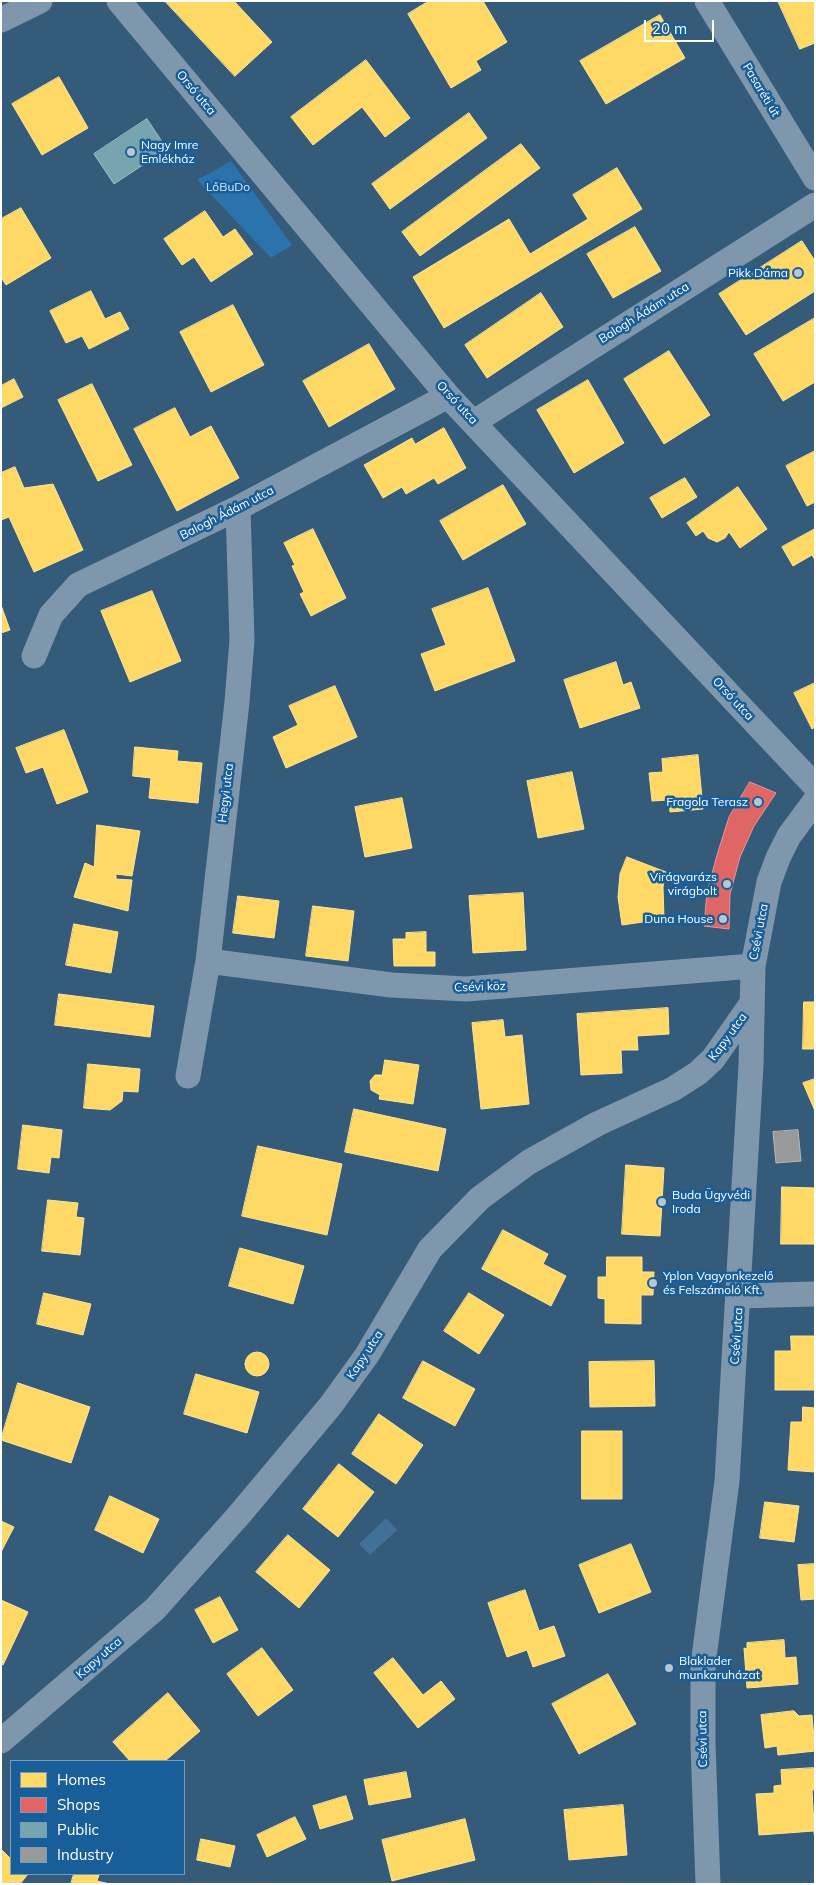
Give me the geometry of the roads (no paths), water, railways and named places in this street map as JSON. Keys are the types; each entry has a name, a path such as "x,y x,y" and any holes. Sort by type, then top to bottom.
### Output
{"street":[{"path":"1,20 40,1"},
{"name":"Orsó utca","path":"119,1 448,396 815,786"},
{"name":"Pasaréti út","path":"708,1 815,178"},
{"name":"Balogh Ádám utca","path":"474,422 815,205"},
{"name":"Balogh Ádám utca","path":"34,656 51,616 78,585 238,508 448,396"},
{"name":"Hegyi utca","path":"188,1076 208,961 242,640 238,508"},
{"name":"Csévi utca","path":"708,1884 703,1665 727,1481 751,1065 750,1006 753,966 769,882 778,858 789,836 815,801"},
{"name":"Csévi köz","path":"208,961 391,985 466,989 753,966"},
{"name":"Kapy utca","path":"1,1741 156,1609 331,1405 367,1355 430,1249 480,1198 529,1162 597,1124 673,1090 698,1073 713,1059 750,1006"},
{"path":"739,1296 815,1294"}],"place":[{"name":"Nagy Imre Emlékház","path":"131,152"},
{"name":"Pikk Dáma","path":"798,273"},
{"name":"Fragola Terasz","path":"758,802"},
{"name":"Virágvarázs virágbolt","path":"727,884"},
{"name":"Duna House","path":"723,919"},
{"name":"Buda Ügyvédi Iroda","path":"662,1202"},
{"name":"Yplon Vagyonkezelő és Felszámoló Kft.","path":"653,1283"},
{"name":"Blaklader munkaruházat","path":"669,1668"}],"park label":[{"name":"LőBuDo","path":"228,187"}]}
